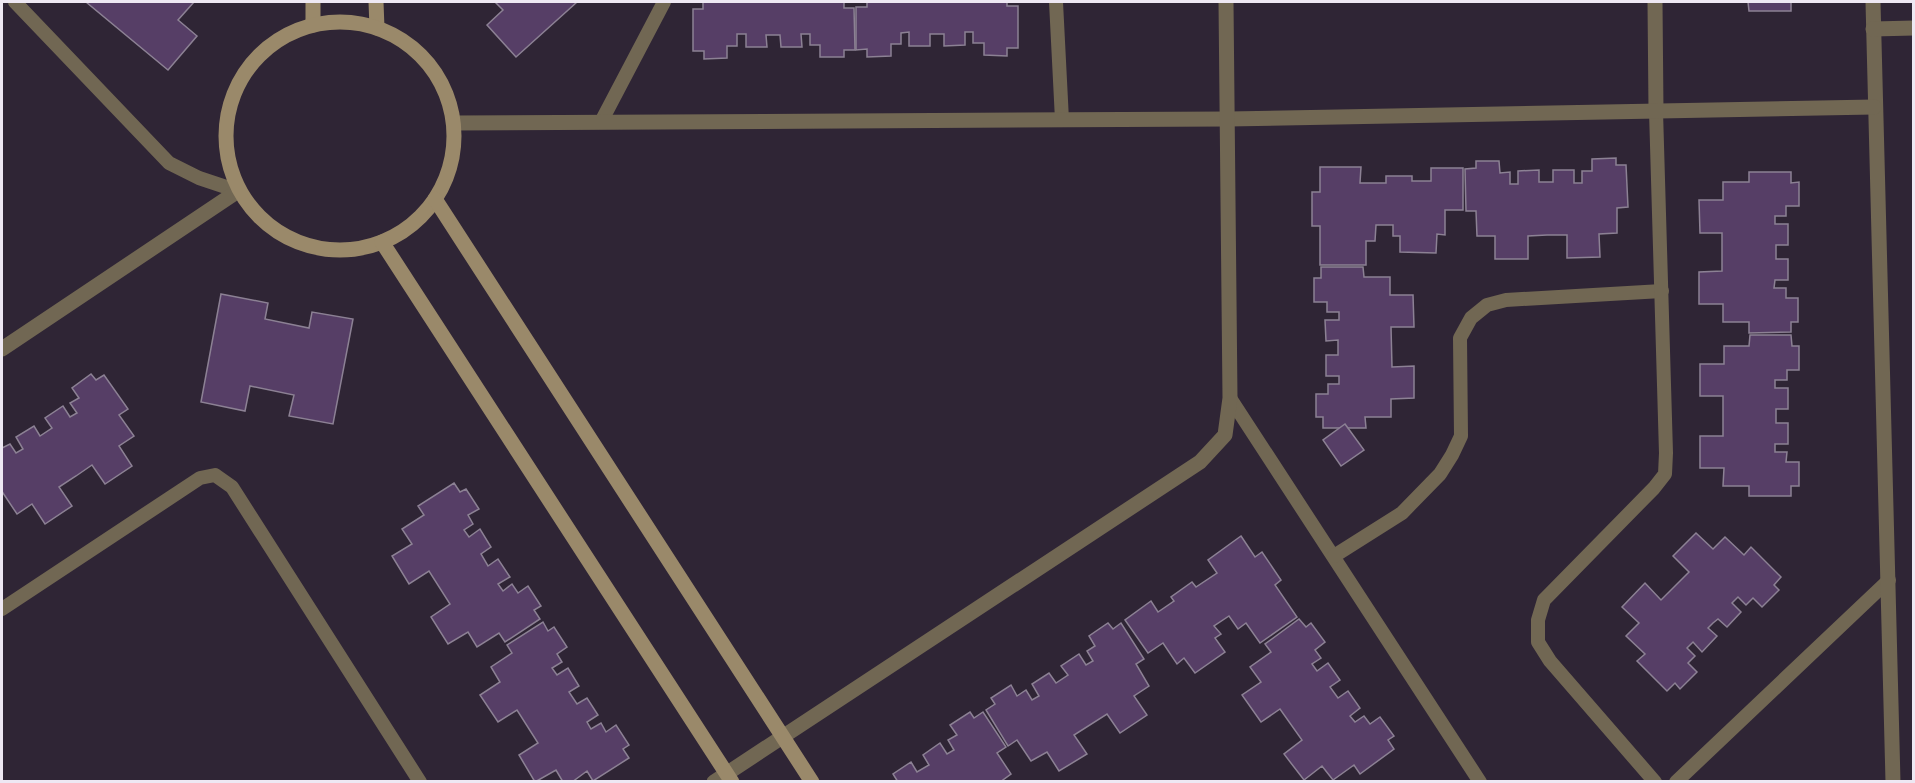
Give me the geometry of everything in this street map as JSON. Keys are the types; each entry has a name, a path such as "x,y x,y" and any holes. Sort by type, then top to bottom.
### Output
{"street":[{"path":"313,2 313,25"},
{"path":"376,2 376,28"},
{"path":"382,242 724,779 782,736 1200,462 1225,435 1230,398 1226,2"},
{"path":"1655,2 1656,111"},
{"path":"1873,2 1893,782"},
{"path":"345,22 376,28 406,42 429,64 446,92 454,123 454,153 445,181 430,206 409,228 382,242 350,250 316,249 285,237 258,217 238,191 226,157 225,122 236,88 255,59 283,36 313,25 345,22"},
{"path":"1873,29 1914,28"},
{"path":"454,123 1228,119 1874,107"},
{"path":"2,349 238,191"},
{"path":"435,199 812,782"}],"lane":[{"path":"15,2 169,163 199,178 238,191"},
{"path":"601,122 664,2"},
{"path":"1056,2 1062,120"},
{"path":"1655,782 1550,661 1538,642 1538,620 1544,600 1665,474 1656,111"},
{"path":"1334,556 1402,513 1440,474 1452,455 1461,436 1460,338 1471,318 1487,305 1506,300 1662,291"},
{"path":"1230,398 1480,782"},
{"path":"2,609 200,478 215,475 232,487 420,782"},
{"path":"1676,782 1889,580"}],"building":[{"path":"86,2 194,2 178,20 197,36 168,70"},
{"path":"495,2 577,2 516,57 487,25 503,10"},
{"path":"703,2 844,2 844,8 854,8 855,50 844,50 844,57 820,57 820,45 810,45 810,34 801,34 802,47 781,47 780,35 766,35 767,47 746,47 746,34 737,34 737,46 727,46 727,58 704,59 704,51 693,51 693,9 703,9"},
{"path":"867,2 1007,2 1007,6 1018,6 1018,48 1007,48 1007,56 984,55 984,43 973,43 973,32 965,32 965,45 944,46 944,34 930,34 930,46 909,46 909,32 901,33 901,44 891,44 891,56 867,57 867,49 856,50 856,7 867,7"},
{"path":"1748,2 1791,2 1791,11 1749,11"},
{"path":"1616,158 1616,165 1626,165 1628,207 1617,208 1617,233 1599,234 1600,257 1567,258 1567,235 1547,235 1528,236 1528,259 1495,259 1495,236 1477,236 1476,211 1466,211 1465,169 1476,168 1476,161 1499,161 1500,173 1510,172 1510,184 1518,184 1518,171 1539,170 1539,182 1553,182 1553,170 1574,170 1574,183 1582,183 1582,171 1592,171 1592,159"},
{"path":"1320,167 1361,167 1360,183 1386,183 1386,176 1412,176 1412,181 1431,181 1431,168 1463,168 1463,210 1445,210 1445,235 1437,234 1436,253 1400,252 1400,236 1393,236 1393,225 1376,225 1375,241 1366,241 1366,265 1320,265 1320,226 1312,226 1312,192 1320,192"},
{"path":"1749,172 1791,172 1791,183 1799,182 1799,206 1786,206 1786,216 1775,216 1775,224 1788,224 1788,245 1776,245 1776,259 1788,259 1788,280 1775,280 1774,288 1786,288 1786,298 1798,298 1798,322 1791,322 1791,332 1749,333 1749,322 1723,322 1723,304 1699,304 1699,272 1722,271 1722,233 1700,233 1699,200 1723,200 1723,182 1749,182"},
{"path":"1321,267 1363,267 1364,277 1390,277 1390,295 1413,295 1414,327 1391,327 1392,367 1414,366 1414,398 1391,399 1391,417 1365,417 1366,428 1323,428 1323,417 1316,417 1316,394 1328,394 1328,384 1339,384 1339,376 1326,376 1326,355 1338,355 1338,340 1326,341 1325,320 1339,320 1339,312 1327,312 1327,302 1314,302 1314,278 1321,278"},
{"path":"221,294 268,303 265,319 309,328 312,312 353,319 333,424 289,416 294,395 250,386 245,411 201,402"},
{"path":"1750,335 1791,335 1792,346 1799,346 1799,370 1787,370 1787,380 1775,380 1775,388 1788,388 1788,409 1776,409 1776,423 1788,423 1788,444 1775,444 1775,452 1787,452 1786,462 1799,462 1799,486 1791,486 1791,496 1749,496 1749,486 1723,486 1724,468 1700,468 1700,436 1723,436 1723,396 1700,396 1700,364 1724,364 1724,346 1749,346"},
{"path":"91,374 96,380 104,375 128,409 119,415 134,436 119,446 132,466 105,484 92,465 59,487 72,506 45,524 32,504 17,514 2,494 2,448 10,444 16,453 23,449 16,437 34,426 40,436 52,428 45,418 63,406 70,417 77,413 70,403 79,398 72,388"},
{"path":"1345,424 1364,450 1341,466 1323,440"},
{"path":"454,483 460,492 466,489 479,509 468,515 473,524 464,530 469,537 480,529 491,547 481,554 488,566 498,559 510,577 498,584 503,591 512,584 518,593 528,586 541,606 534,610 540,619 505,642 499,633 477,647 468,632 448,644 431,617 450,604 429,571 409,584 392,556 412,544 402,529 424,515 418,506"},
{"path":"1696,533 1713,549 1725,537 1744,555 1751,547 1781,577 1774,585 1779,590 1762,607 1753,598 1746,605 1738,597 1732,603 1741,612 1727,627 1718,619 1708,628 1717,636 1702,652 1693,642 1687,648 1695,656 1688,663 1697,672 1680,689 1675,683 1667,691 1637,661 1645,654 1626,636 1639,623 1622,607 1645,583 1661,600 1689,572 1673,556"},
{"path":"1241,536 1255,557 1262,552 1281,580 1275,585 1297,617 1260,643 1246,623 1238,629 1229,616 1214,626 1221,634 1215,638 1225,652 1195,673 1184,658 1177,664 1163,643 1148,653 1125,620 1151,601 1158,612 1174,601 1171,597 1192,582 1196,587 1217,573 1208,560"},
{"path":"1299,619 1306,627 1311,623 1325,642 1315,650 1321,658 1312,664 1317,671 1328,663 1340,680 1330,687 1338,698 1348,691 1360,708 1350,716 1355,722 1364,716 1370,724 1380,717 1394,736 1388,740 1394,749 1360,774 1354,765 1333,780 1322,766 1304,780 1284,754 1302,740 1280,709 1261,722 1242,695 1261,682 1250,667 1271,652 1265,644"},
{"path":"543,622 548,631 554,627 567,647 557,654 562,662 552,668 557,675 568,668 579,686 569,692 577,704 587,698 598,715 587,722 591,729 601,723 606,732 616,725 629,745 623,749 629,758 593,781 587,771 572,782 563,782 556,770 535,782 519,755 538,743 517,710 498,722 480,695 500,682 491,667 512,653 507,645"},
{"path":"1108,623 1113,629 1121,623 1144,659 1136,664 1149,686 1134,696 1147,715 1120,733 1107,714 1074,735 1087,754 1059,771 1047,752 1031,761 1017,740 1008,746 986,710 995,704 991,698 1011,685 1017,696 1026,690 1032,700 1039,696 1032,684 1049,673 1056,683 1068,675 1061,666 1079,654 1086,665 1093,661 1087,651 1095,646 1089,636"},
{"path":"970,712 974,718 983,712 1006,747 997,753 1011,774 1000,782 898,782 893,774 911,762 917,772 929,765 923,755 940,743 947,754 954,750 948,740 957,735 950,725"}]}
